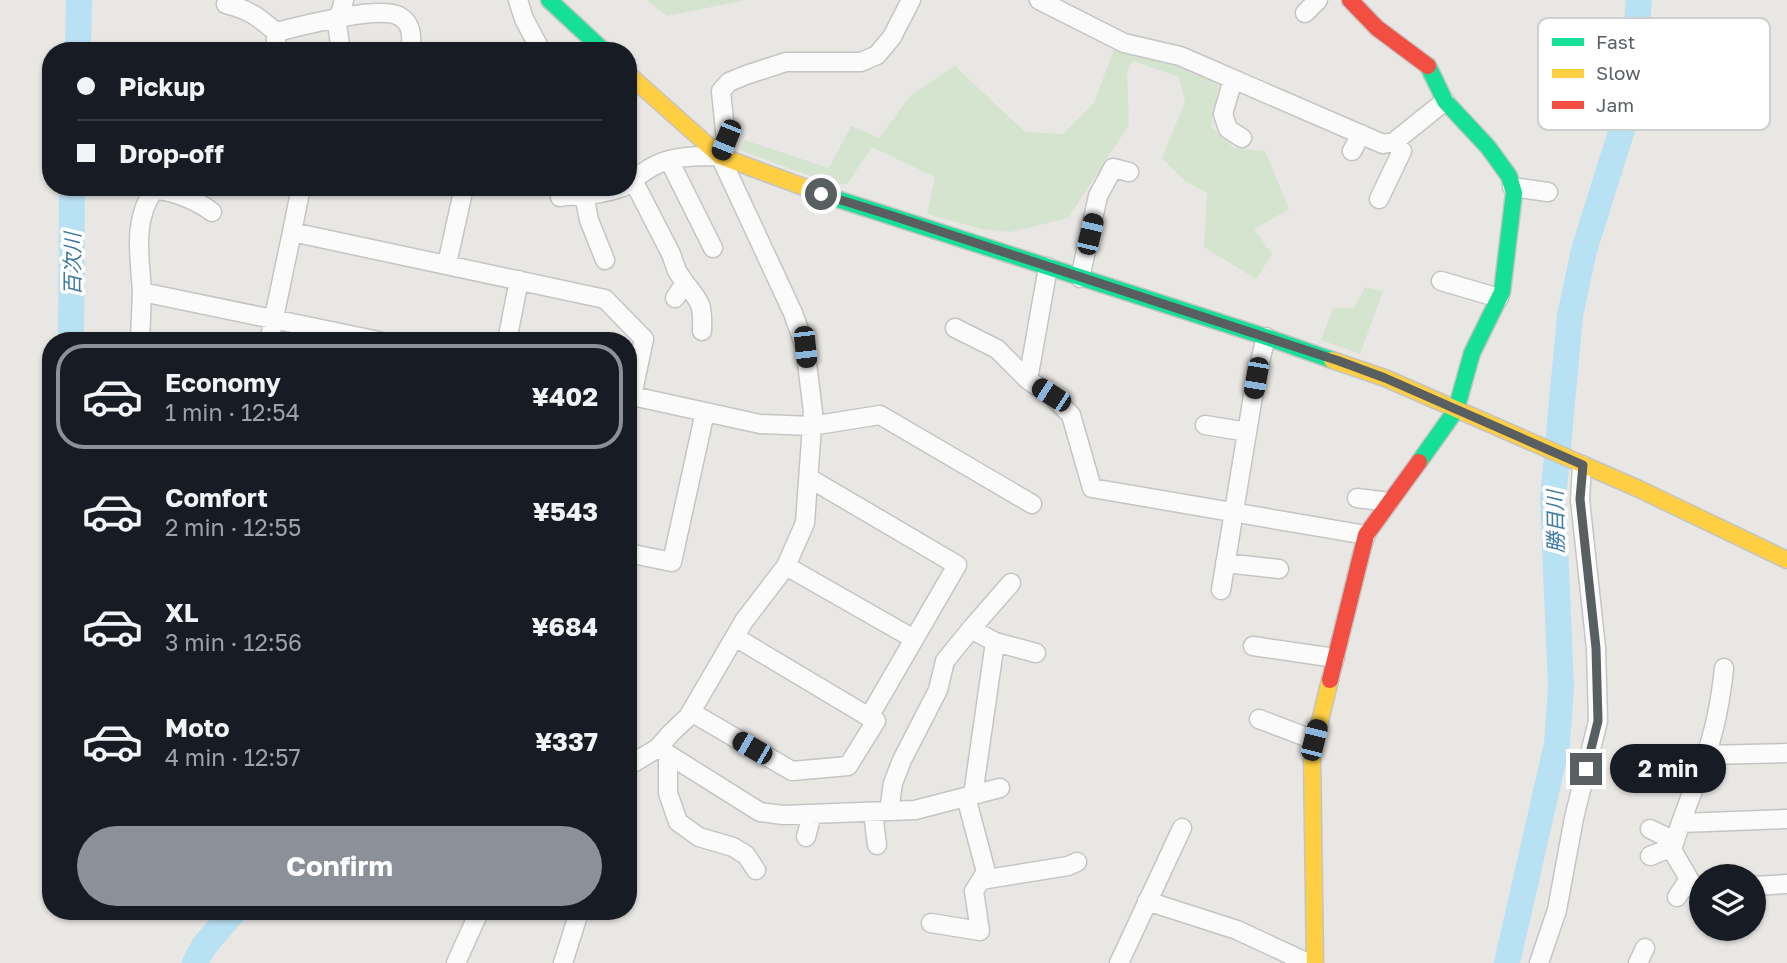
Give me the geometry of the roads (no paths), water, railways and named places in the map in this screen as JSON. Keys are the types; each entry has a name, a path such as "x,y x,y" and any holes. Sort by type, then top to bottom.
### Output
{"street":[{"path":"518,0 536,42"},
{"path":"720,156 726,140 721,91 729,82 786,62 861,62 877,55 892,37 911,0"},
{"path":"1039,0 1073,7 1124,43 1180,56 1383,144 1394,142 1445,101"},
{"path":"1304,13 1318,0"},
{"path":"1315,963 1312,754 1366,535 1456,410 1472,353 1502,292 1514,193 1509,177 1488,147 1445,101 1427,64 1377,28 1350,0"},
{"path":"561,3 596,42"},
{"path":"226,4 253,13 276,32"},
{"path":"276,32 341,9 390,13 401,17 409,25 411,42"},
{"path":"340,42 337,24 341,9"},
{"path":"276,32 276,42"},
{"path":"1233,79 1223,114 1228,129 1242,138"},
{"path":"637,82 720,156 793,313 805,347 813,412 805,523 786,566 744,621 691,712 663,751 637,762"},
{"path":"1352,151 1361,134"},
{"path":"1379,199 1402,151 1394,142"},
{"path":"637,176 657,164 683,156 720,156 821,194 1266,337 1385,378 1639,489 1787,560"},
{"path":"669,160 713,248"},
{"path":"1080,278 1099,215 1098,196 1113,168 1129,172"},
{"path":"1512,187 1548,192"},
{"path":"140,332 142,292 138,229 150,196"},
{"path":"179,196 200,203 212,212"},
{"path":"271,332 299,196"},
{"path":"447,264 462,196"},
{"path":"560,197 564,196"},
{"path":"584,196 589,220 605,260"},
{"path":"626,196 671,254 677,271 700,302 702,331"},
{"path":"292,232 606,299 644,339 637,367"},
{"path":"1028,380 1048,267"},
{"path":"509,332 519,280"},
{"path":"1441,281 1499,298"},
{"path":"675,298 685,283"},
{"path":"142,292 336,332"},
{"path":"955,328 997,349 1028,380 1051,395 1071,415 1092,488 1366,535"},
{"path":"1221,590 1256,378 1266,337"},
{"path":"637,397 760,424 811,426 880,415 1032,503"},
{"path":"637,555 672,562 705,412"},
{"path":"1205,425 1247,432"},
{"path":"1539,963 1557,910 1574,818 1598,721 1596,648 1578,462"},
{"path":"809,478 957,565 869,717"},
{"path":"1357,498 1389,502"},
{"path":"1226,563 1279,569"},
{"path":"786,566 914,639"},
{"path":"877,845 881,811 901,760 938,690 945,661 1010,583"},
{"path":"971,629 995,642 1036,653"},
{"path":"691,712 792,771 848,766 876,720 735,637"},
{"path":"931,922 980,931 974,891 986,872 969,796 995,642"},
{"path":"1253,646 1335,658"},
{"path":"1689,875 1672,850 1706,755 1722,690 1724,668"},
{"path":"1259,719 1314,740"},
{"path":"663,751 760,812 783,815 915,810 1000,788"},
{"path":"663,751 668,793 678,822 699,837 733,847 746,855 756,870"},
{"path":"1706,755 1787,753"},
{"path":"806,837 812,814"},
{"path":"1681,822 1787,819"},
{"path":"1119,963 1182,828"},
{"path":"1650,829 1674,844"},
{"path":"1650,856 1674,844"},
{"path":"981,880 1016,883 1077,862"},
{"path":"1766,885 1787,884"},
{"path":"1677,897 1689,888"},
{"path":"1147,901 1237,930 1308,963"},
{"path":"456,963 475,920"},
{"path":"563,963 576,920"}],"waterway":[{"name":"百次川","path":"78,42 79,0"},
{"name":"勝目川","path":"1637,18 1639,0"},
{"name":"勝目川","path":"1507,963 1557,744 1561,687 1553,499 1570,316 1584,250 1622,130"},
{"name":"百次川","path":"71,332 72,196"},
{"name":"百次川","path":"195,963 204,946 226,920"}]}
